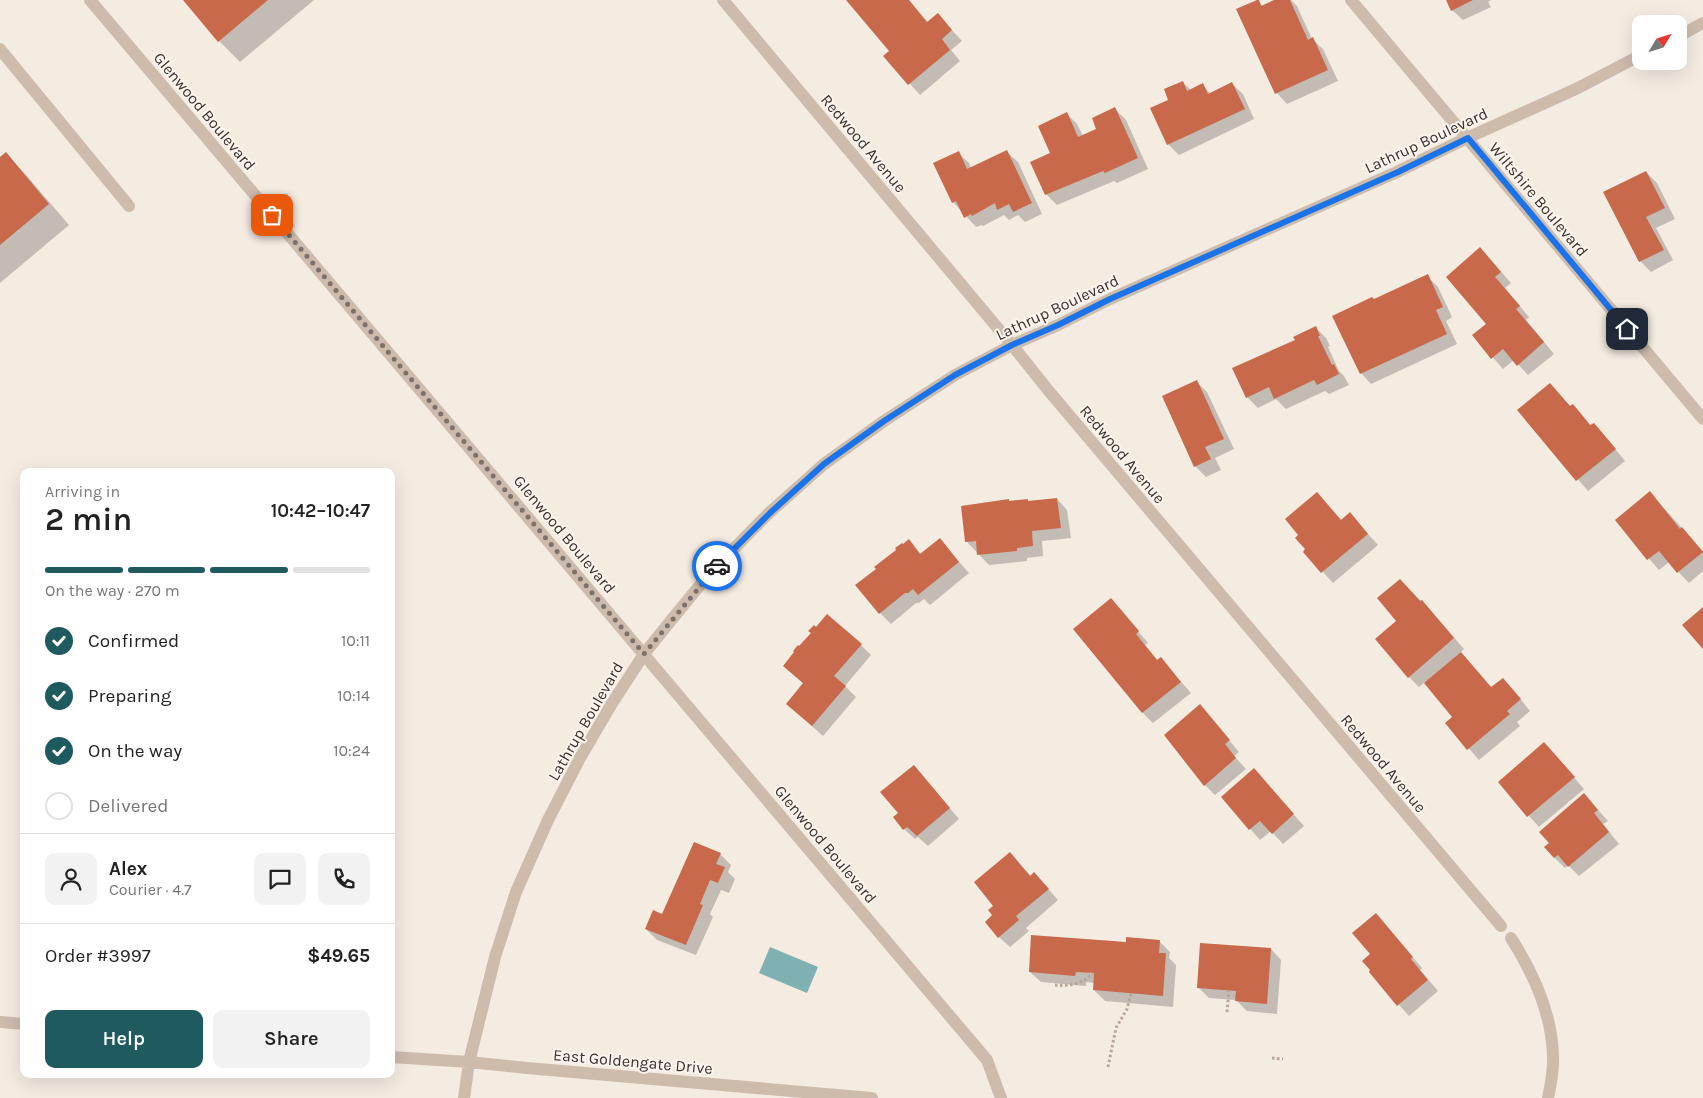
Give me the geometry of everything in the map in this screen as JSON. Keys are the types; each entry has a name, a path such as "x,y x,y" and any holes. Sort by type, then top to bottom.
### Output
{"street":[{"name":"Glenwood Boulevard","path":"90,0 988,1060 1001,1098"},
{"name":"Redwood Avenue","path":"723,0 1060,405 1501,926"},
{"name":"Wiltshire Boulevard","path":"1351,0 1703,419"},
{"path":"1688,31 1703,23"},
{"path":"0,49 128,206"},
{"name":"Lathrup Boulevard","path":"464,1098 470,1062 495,957 516,892 548,820 580,758 644,654 710,573 770,513 824,464 884,421 955,375 1012,345 1110,299 1398,172 1578,88 1632,60"},
{"path":"1510,938 1536,981 1551,1034 1553,1057 1548,1098"},
{"path":"0,1022 20,1024"},
{"name":"East Goldengate Drive","path":"395,1057 470,1062 872,1098"}],"path":[{"path":"1055,985 1069,986 1089,977 1092,973"},
{"path":"1227,1012 1229,990"},
{"path":"1108,1067 1116,1028 1127,1009 1132,994"},
{"path":"1272,1058 1283,1059"}],"water":[{"path":"770,947 818,967 807,993 759,973"}],"building":[{"path":"183,0 268,0 218,42"},
{"path":"846,0 909,0 927,22 938,13 952,30 942,39 950,50 908,85 883,56 889,51"},
{"path":"1259,0 1261,6 1274,0 1290,0 1308,40 1313,37 1328,70 1275,94 1236,9"},
{"path":"1446,0 1473,0 1451,11"},
{"path":"1183,81 1187,91 1203,83 1208,94 1232,82 1245,109 1167,145 1150,108 1168,100 1164,89"},
{"path":"1115,107 1138,158 1105,173 1103,171 1045,195 1030,162 1050,153 1038,126 1067,112 1078,137 1096,129 1092,118"},
{"path":"1007,150 1032,203 1013,212 1009,204 997,210 995,203 972,216 971,214 964,218 956,201 952,203 933,163 959,151 967,169"},
{"path":"6,152 49,204 0,245 0,157"},
{"path":"1646,171 1665,208 1646,217 1664,250 1639,262 1603,192"},
{"path":"1480,247 1501,272 1495,277 1520,306 1516,309 1544,342 1517,366 1503,349 1491,359 1472,335 1486,324 1446,277"},
{"path":"1428,274 1443,307 1436,310 1447,334 1360,374 1332,316"},
{"path":"1316,326 1320,336 1318,336 1332,365 1334,364 1339,374 1317,385 1314,380 1274,399 1269,387 1246,398 1232,368 1295,340 1293,337"},
{"path":"1197,380 1224,439 1205,447 1211,459 1194,467 1162,396"},
{"path":"1550,383 1570,406 1573,404 1590,425 1594,423 1616,449 1576,481 1517,410"},
{"path":"1650,491 1680,529 1682,527 1703,552 1677,573 1659,551 1647,560 1615,520"},
{"path":"1317,492 1341,520 1350,512 1368,534 1321,573 1303,552 1305,549 1295,538 1298,535 1285,519"},
{"path":"1057,498 1061,528 1032,531 1033,546 1017,548 1017,551 977,555 976,541 965,542 961,506 1009,499 1009,501 1028,499 1028,501"},
{"path":"940,538 959,562 918,595 913,589 905,593 879,614 855,585 876,569 874,567 896,550 895,548 909,539 920,554"},
{"path":"1400,579 1420,601 1422,600 1454,638 1408,678 1375,639 1396,621 1377,598"},
{"path":"1111,598 1139,631 1136,634 1157,660 1161,657 1181,682 1142,713 1073,629"},
{"path":"1703,607 1703,649 1682,625"},
{"path":"827,614 862,644 834,676 846,686 812,726 786,704 803,683 783,666 798,645 811,633 808,631 814,625 816,627"},
{"path":"1461,652 1491,687 1503,678 1521,699 1507,711 1510,714 1467,750 1445,723 1452,717 1424,683"},
{"path":"1200,704 1230,740 1225,744 1236,758 1204,786 1164,735"},
{"path":"1544,742 1575,777 1527,817 1498,782"},
{"path":"914,765 950,808 917,836 907,827 903,830 893,817 898,813 880,792"},
{"path":"1254,768 1294,814 1272,834 1260,821 1249,830 1221,797"},
{"path":"1584,793 1598,810 1594,813 1609,832 1568,867 1558,855 1554,858 1544,847 1549,843 1539,832"},
{"path":"694,842 721,853 716,864 725,867 718,883 710,880 700,904 703,905 686,945 645,929 653,910 662,914"},
{"path":"1010,852 1030,876 1034,872 1049,889 1016,916 1019,920 998,938 985,922 992,915 988,910 993,906 974,882"},
{"path":"1376,913 1413,957 1411,959 1428,980 1397,1006 1362,961 1370,954 1352,933"},
{"path":"1031,935 1126,942 1126,937 1160,940 1159,953 1166,953 1163,996 1093,990 1094,973 1076,972 1075,976 1029,972"},
{"path":"1200,943 1271,948 1267,1004 1235,1001 1236,991 1197,988"}],"way so far":[{"path":"272,215 644,654 717,566"}],"route":[{"path":"717,566 770,513 824,464 884,421 955,375 1012,345 1110,299 1398,172 1468,138 1501,180 1627,329"}]}
